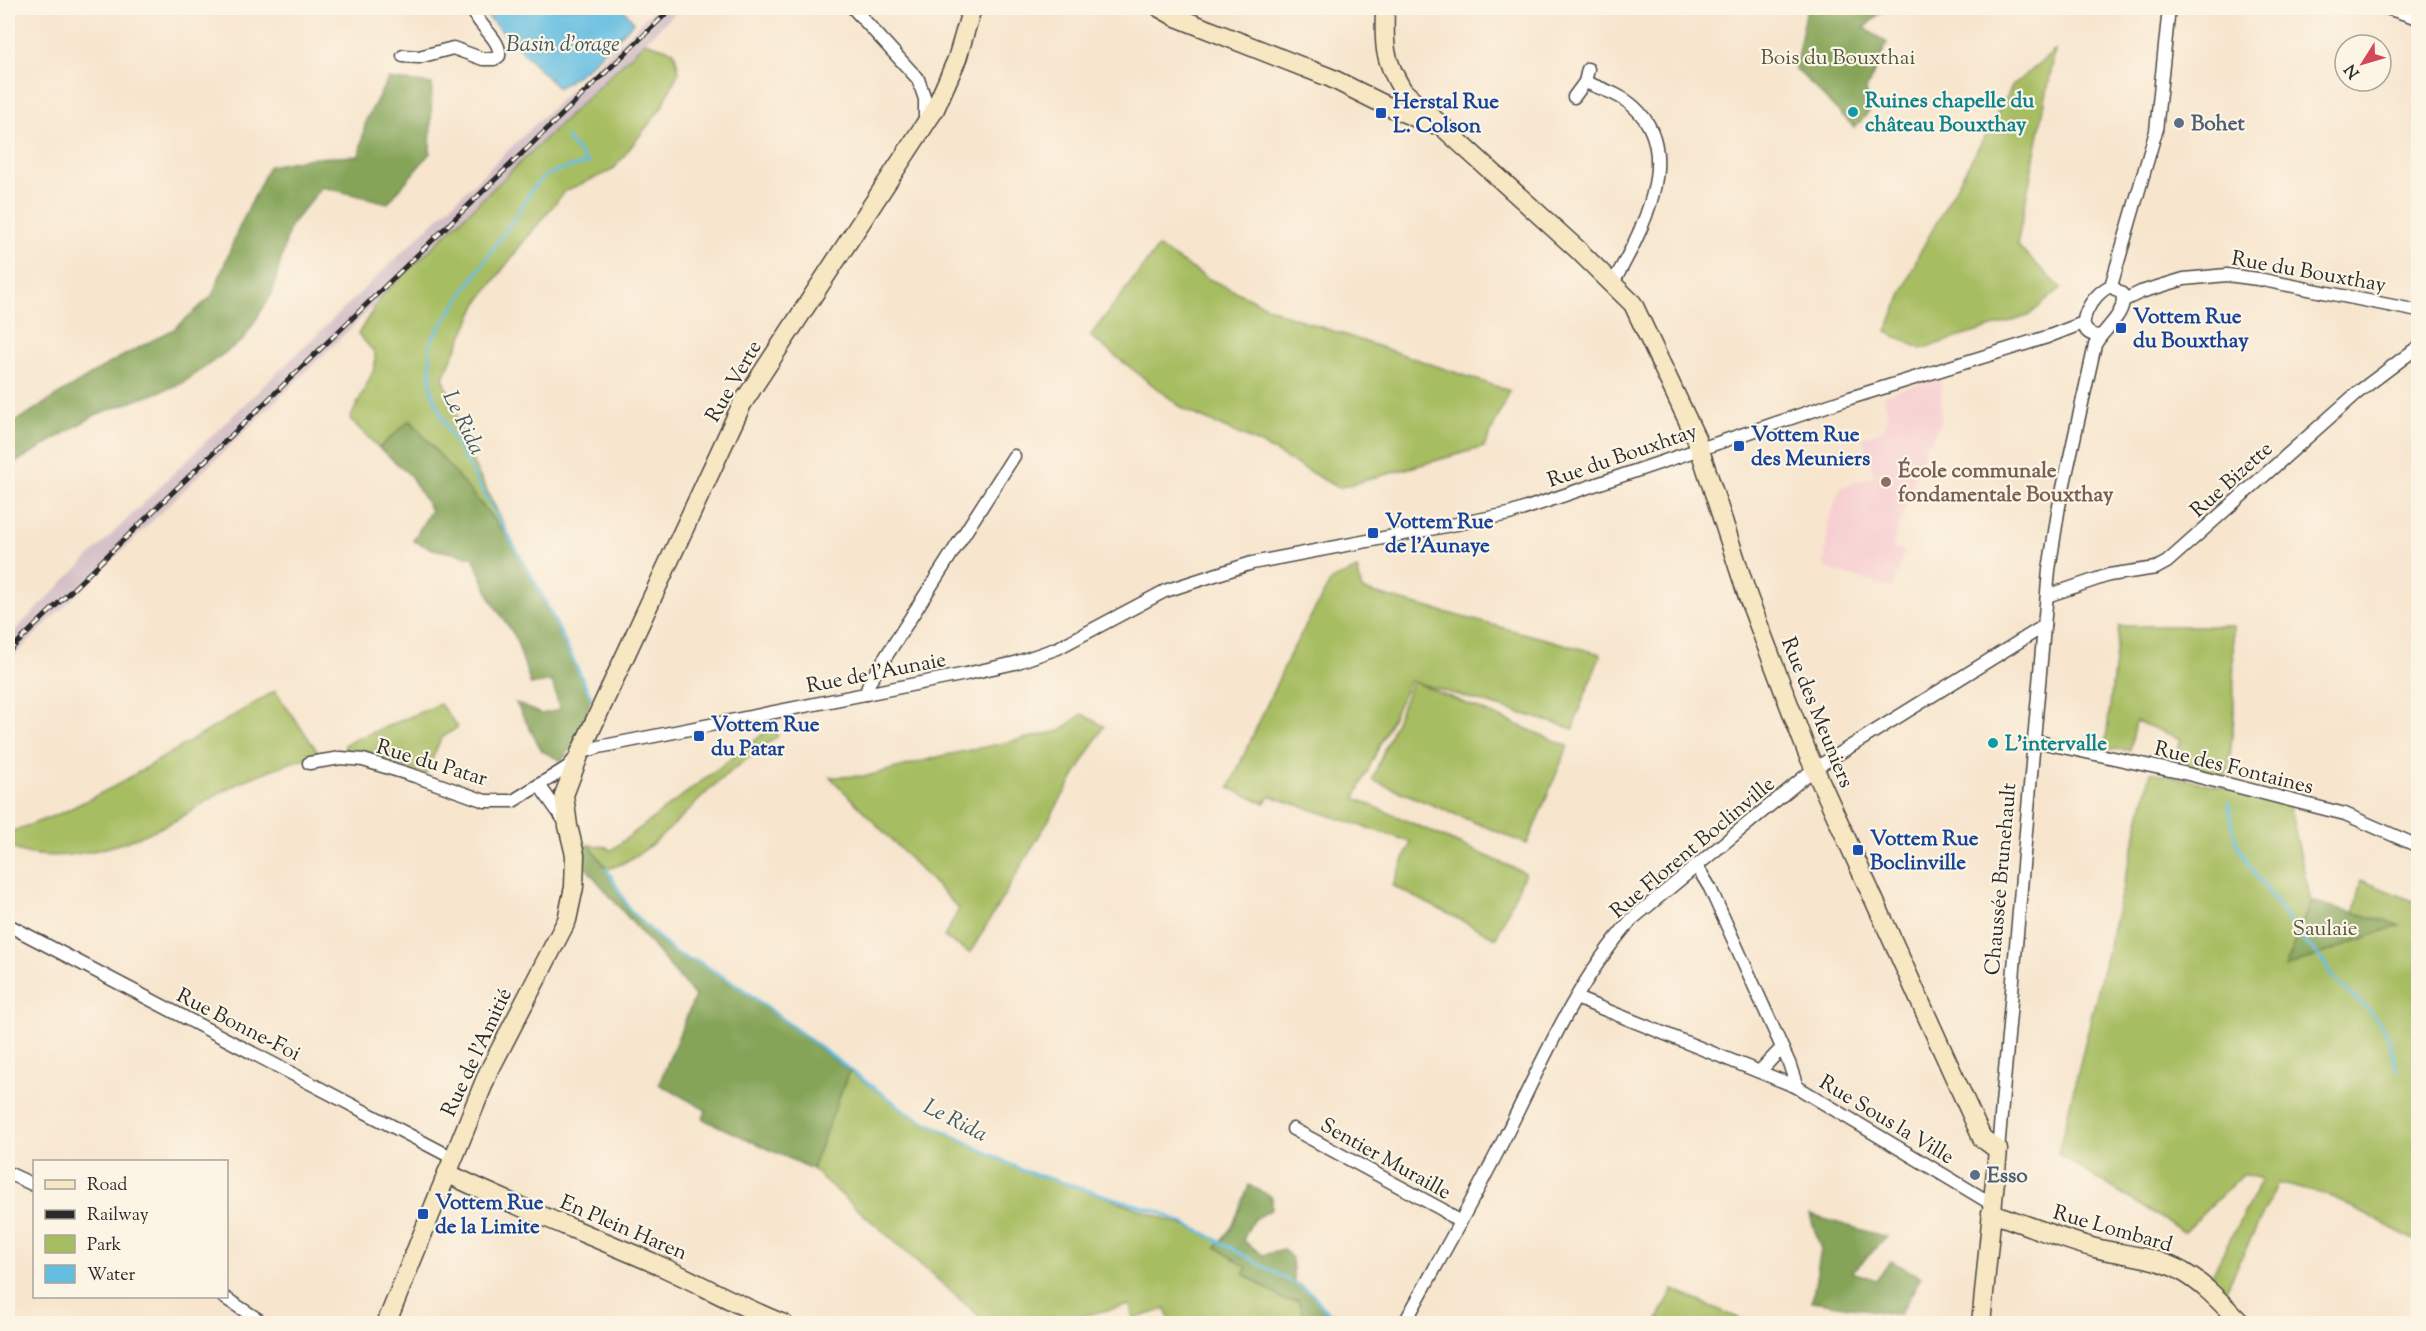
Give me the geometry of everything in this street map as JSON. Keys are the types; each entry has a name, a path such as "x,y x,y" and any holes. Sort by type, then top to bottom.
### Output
{"street":[{"path":"404,56 419,57 453,48 483,58 494,59 499,56 498,46 476,20 473,10 477,8"},
{"path":"854,8 918,79 925,99 927,122"},
{"name":"Rue Verte","path":"564,795 580,753 742,404 940,100 957,59 972,8"},
{"path":"1160,8 1176,17 1331,78 1386,106 1441,127"},
{"name":"Rue des Meuniers","path":"1385,8 1384,50 1388,65 1402,91 1613,283 1633,304 1700,449 1748,597 1814,769 1982,1138 1998,1150"},
{"path":"2111,286 2156,132 2169,8"},
{"path":"2387,8 2418,18"},
{"path":"1574,96 1585,82 1588,69"},
{"path":"1585,82 1617,95 1635,107 1653,132 1658,155 1656,186 1638,234 1613,283"},
{"path":"1386,106 1400,98 1402,91"},
{"name":"Rue du Bouxthay","path":"2124,300 2141,292 2184,279 2227,275 2258,279 2418,311"},
{"path":"2099,336 2088,333 2083,323 2084,316 2098,294 2111,286 2117,289 2124,300"},
{"name":"Chaussée Brunehault","path":"1981,1323 2049,570 2059,506 2092,358 2099,336 2106,332 2124,300"},
{"name":"Rue du Bouxhtay","path":"1165,591 1252,563 1509,514 1942,368 2047,337 2083,323"},
{"name":"Rue Bizette","path":"2047,596 2109,575 2156,568 2167,562 2357,393 2418,347"},
{"path":"866,694 869,683 1014,456"},
{"name":"Rue de l'Aunaie","path":"580,753 599,747 1015,663 1058,648 1165,591"},
{"name":"Rue Florent Boclinville","path":"1404,1323 1460,1223 1567,1012 1606,948 1632,918 1814,769 2044,626"},
{"name":"Rue des Fontaines","path":"2035,741 2188,774 2345,814 2418,846"},
{"name":"Rue du Patar","path":"309,763 341,758 363,760 485,801 513,801 568,766 580,753"},
{"path":"538,785 568,826"},
{"name":"Rue de l'Amitié","path":"386,1323 493,1062 567,921 574,887 575,855 564,795"},
{"path":"1696,865 1710,888 1797,1088"},
{"name":"Rue Bonne-Foi","path":"8,925 450,1165"},
{"name":"Rue Sous la Ville","path":"1576,998 1797,1088 1992,1209"},
{"path":"1760,1071 1781,1049"},
{"name":"Sentier Muraille","path":"1293,1129 1443,1210 1460,1223"},
{"name":"En Plein Haren","path":"450,1165 593,1239 654,1263 756,1313 784,1323"},
{"path":"8,1173 33,1185"},
{"name":"Rue Lombard","path":"1992,1209 2048,1234 2172,1267 2205,1287 2242,1323"},
{"path":"225,1298 266,1323"}],"shaded area":[{"path":"656,8 680,8 8,661 8,637 201,446"},
{"name":"École communale fondamentale Bouxthay","path":"1939,377 1941,421 1930,443 1927,442 1892,547 1904,551 1892,589 1824,567 1828,523 1840,488 1875,475 1862,438 1884,429 1888,412 1883,395"}],"green space":[{"name":"Bois du Bouxthai","path":"1807,8 1885,8 1864,28 1887,43 1866,90 1871,109 1855,128 1795,68"},
{"path":"645,42 674,51 679,71 662,107 613,170 565,191 521,245 479,301 443,377 473,463 512,541 410,420 379,448 350,419 375,367 375,353 358,334 381,297"},
{"path":"2055,51 2017,245 2061,288 2028,316 1921,349 1886,332 1919,254 2013,85"},
{"path":"388,79 432,84 430,153 388,203 322,187 290,226 272,294 243,340 181,384 95,415 8,467 8,426 108,364 174,329 212,296 238,230 269,166 312,158 359,156 366,120"},
{"path":"1158,247 1207,278 1283,314 1510,391 1484,447 1338,488 1261,444 1185,410 1090,336"},
{"path":"410,420 512,541 555,620 591,697 582,730 562,761 542,751 516,703 541,714 560,710 552,681 531,685 515,636 492,602 473,557 433,549 413,541 431,510 410,475 379,448"},
{"path":"1357,569 1362,590 1601,654 1576,718 1574,729 1414,682 1568,746 1527,844 1372,780 1412,682 1410,680 1355,798 1525,873 1496,938 1393,886 1411,842 1270,796 1264,803 1229,788 1290,654 1331,580"},
{"path":"2119,626 2233,626 2234,716 2228,776 2174,764 2181,739 2136,721 2130,750 2105,749"},
{"path":"275,691 319,753 240,783 170,823 112,846 90,852 46,856 26,853 8,846 8,833 64,812 115,786"},
{"path":"440,704 458,727 441,738 426,774 386,761 344,754 345,744"},
{"path":"1082,714 1104,726 970,953 944,937 959,909 830,777 867,776 942,756 1060,731"},
{"path":"771,728 778,736 719,781 667,831 638,855 607,869 589,845 607,847 610,851"},
{"path":"2151,772 2288,801 2311,901 2302,923 2398,925 2354,913 2361,880 2418,903 2418,1242 2330,1196 2278,1183 2220,1302 2205,1287 2262,1179 2243,1174 2184,1232 2058,1154"},
{"path":"579,845 589,845 607,869 630,910 674,952 698,961 740,987 849,1071 812,1169 703,1119 706,1110 659,1084 695,996 581,862"},
{"name":"Saulaie","path":"2311,901 2399,925 2285,968"},
{"path":"849,1071 908,1113 1024,1171 1074,1185 1206,1234 1234,1248 1313,1294 1336,1323 1170,1323 1166,1309 1133,1319 1130,1305 1051,1323 987,1323 812,1169"},
{"path":"1249,1185 1272,1197 1272,1209 1253,1220 1243,1240 1263,1255 1284,1250 1292,1258 1294,1282 1313,1294 1326,1312 1364,1323 1305,1323 1298,1300 1286,1301 1243,1274 1247,1268 1216,1247 1232,1227"},
{"path":"1810,1215 1887,1237 1852,1272 1876,1280 1891,1261 1921,1277 1899,1315 1812,1301 1821,1250"},
{"path":"1673,1290 1750,1323 1656,1323"}],"water":[{"name":"Basin d'orage","path":"503,8 622,8 634,22 586,69 558,88 487,16 487,13"}],"waterway":[{"name":"Le Rida","path":"566,137 588,163 548,174 535,185 430,342 431,390 448,430 541,593 591,697"},
{"path":"2228,802 2236,841 2250,867 2305,943 2323,960 2331,975 2379,1022 2389,1038 2397,1070"},
{"name":"Le Rida","path":"607,869 630,910 674,952 698,961 740,987 908,1113 1024,1171 1157,1211 1206,1234 1313,1294 1336,1324"}],"railway":[{"path":"8,652 672,8"}],"place":[{"name":"Ruines chapelle du château Bouxthay","path":"1853,112"},
{"name":"Herstal Rue L. Colson","path":"1381,113"},
{"name":"Bohet","path":"2179,123"},
{"name":"Vottem Rue du Bouxthay","path":"2121,328"},
{"name":"Vottem Rue des Meuniers","path":"1739,446"},
{"name":"École communale fondamentale Bouxthay","path":"1886,482"},
{"name":"Vottem Rue de l'Aunaye","path":"1373,533"},
{"name":"Vottem Rue du Patar","path":"699,736"},
{"name":"L'intervalle","path":"1993,743"},
{"name":"Vottem Rue Boclinville","path":"1858,850"},
{"name":"Esso","path":"1975,1175"},
{"name":"Vottem Rue de la Limite","path":"423,1214"}]}
